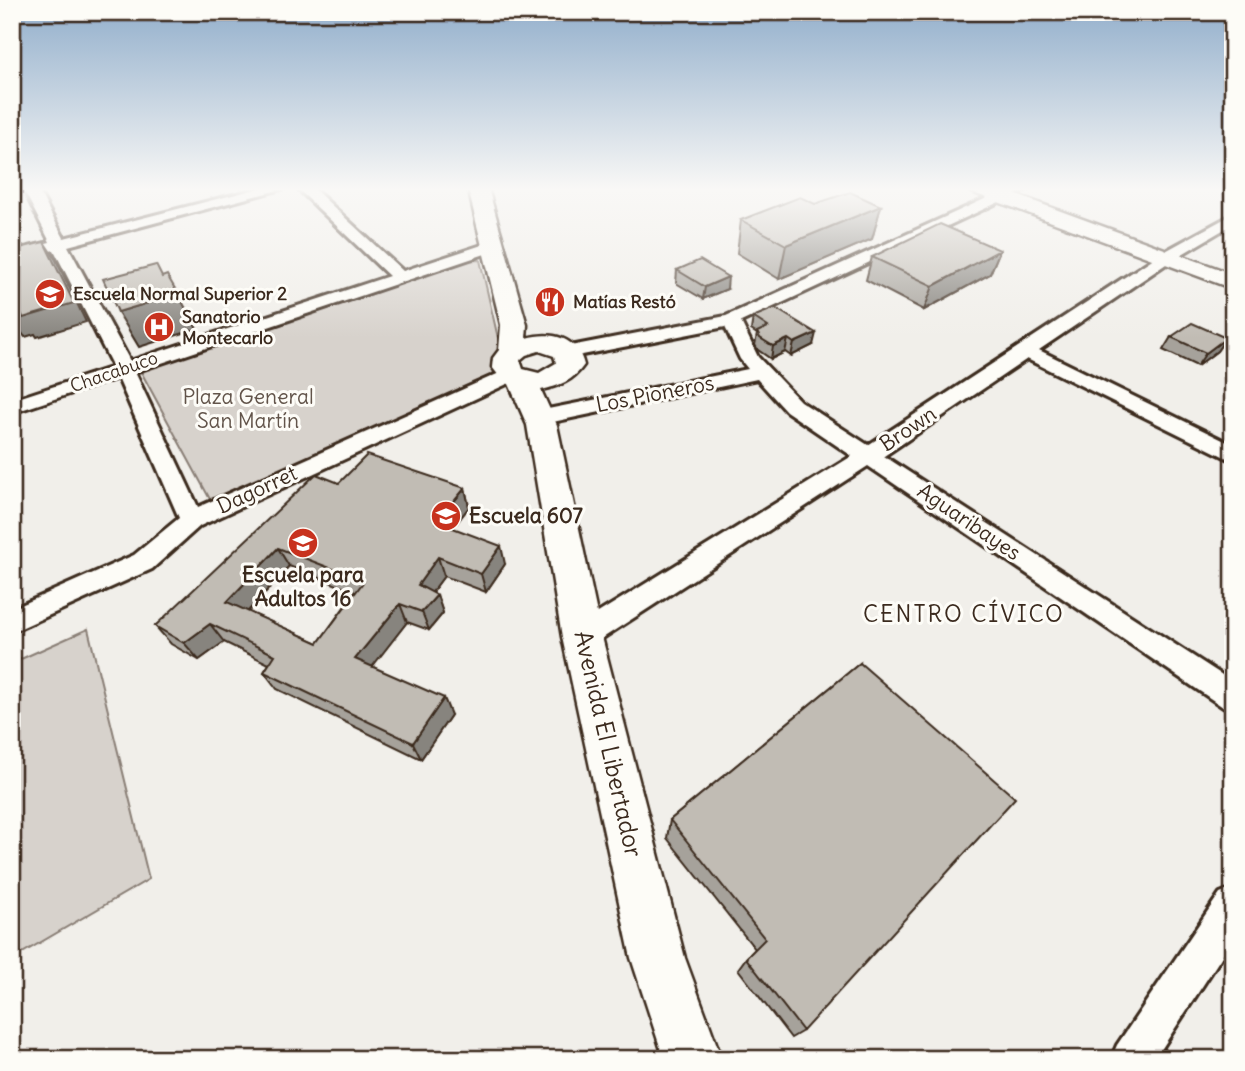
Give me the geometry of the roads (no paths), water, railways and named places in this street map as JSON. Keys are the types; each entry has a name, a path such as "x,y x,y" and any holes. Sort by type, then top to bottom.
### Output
{"main road":[{"name":"Avenida El Libertador","path":"492,238 519,355 545,420 582,638 658,958 693,1059"},
{"path":"1113,238 1233,282"},
{"path":"552,344 566,363 545,381 519,355 552,344"},
{"path":"545,420 566,363"}],"street":[{"path":"56,238 124,369 192,520"},
{"path":"12,256 83,238"},
{"path":"358,238 399,276"},
{"path":"566,363 731,320 913,238"},
{"name":"Brown","path":"582,638 869,455 1024,350 1199,238"},
{"name":"Chacabuco","path":"12,407 494,246"},
{"name":"Aguaribayes","path":"731,320 750,359 793,406 1233,698"},
{"path":"1024,350 1233,454"},
{"name":"Dagorret","path":"12,621 143,562 192,520 519,355"},
{"name":"Los Pioneros","path":"545,420 762,372"},
{"path":"1131,1059 1233,906"}],"place":[{"name":"Escuela Normal Superior 2","path":"50,294"},
{"name":"Matías Restó","path":"550,302"},
{"name":"Sanatorio Montecarlo","path":"159,327"},
{"name":"Escuela 607","path":"446,516"},
{"name":"Escuela para Adultos 16","path":"303,543"}],"district":[{"name":"CENTRO CÍVICO","path":"964,614"}],"park label":[{"name":"Plaza General San Martín","path":"248,409"}]}
